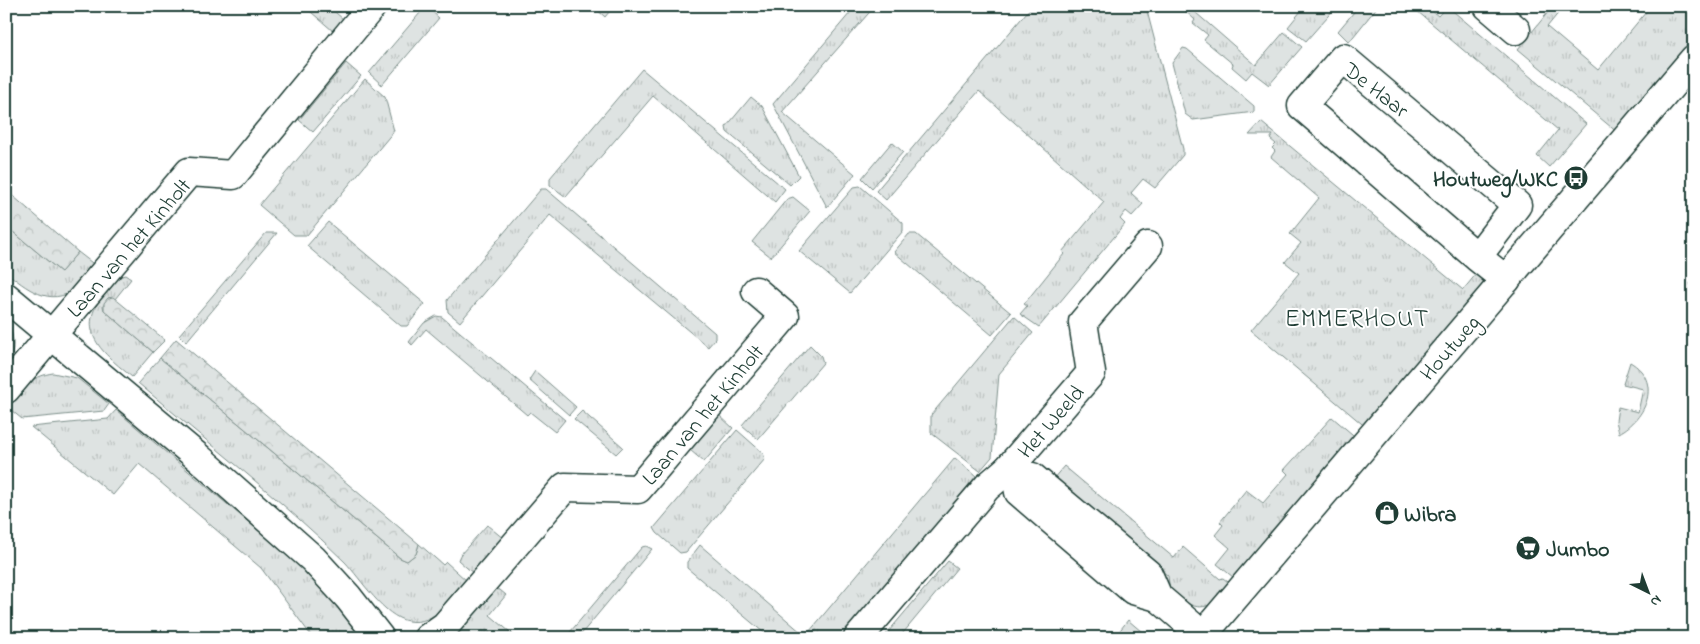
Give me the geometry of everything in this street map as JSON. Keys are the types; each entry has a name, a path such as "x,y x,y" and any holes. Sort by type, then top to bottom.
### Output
{"street":[{"name":"Laan van het Kinholt","path":"6,389 189,172 233,175 372,6"},
{"path":"1488,6 1516,30"},
{"name":"De Haar","path":"1477,257 1517,205 1342,58 1302,106 1477,257 1506,280"},
{"name":"Houtweg","path":"1203,637 1694,59"},
{"name":"Het Weeld","path":"858,638 987,487 1012,472 1091,373 1083,322 1148,246"},
{"name":"Laan van het Kinholt","path":"428,638 445,626 564,487 638,489 785,316 756,291"},
{"name":"Laan van het Kinholt","path":"6,297 200,458 312,559 348,597 380,638"},
{"name":"Het Weeld","path":"1012,472 1032,476 1148,574 1158,597 1203,637"}],"green space":[{"path":"304,6 328,6 343,19 333,31"},
{"path":"426,6 439,18 382,85 369,73"},
{"path":"593,6 614,6 605,17"},
{"path":"856,6 875,6 782,112 855,174 827,207 773,104"},
{"path":"1032,6 1141,6 1147,11 1183,149 1183,155 1155,188 1143,179 1131,193 1143,204 1132,216 1126,211 1120,219 1125,224 1039,327 1020,314 1027,306 1024,304 1064,254 1062,252 1104,202 979,91 886,200 876,191"},
{"path":"1180,6 1188,6 1256,65 1284,32 1302,47 1269,85 1252,72 1246,79 1232,67 1233,64 1204,40 1208,35 1193,23 1195,20"},
{"path":"1305,6 1335,8 1306,41 1288,27"},
{"path":"1359,6 1378,6 1349,42 1338,31"},
{"path":"1411,6 1426,6 1438,16 1447,6 1586,124 1549,167 1537,156 1558,130"},
{"path":"1544,6 1555,6 1560,11 1547,27 1598,70 1651,6 1694,6 1694,43 1618,133 1518,49 1549,11"},
{"path":"1183,48 1187,49 1254,106 1254,112 1193,120 1185,114 1172,63"},
{"path":"346,63 361,76 313,132 299,120"},
{"path":"642,69 785,189 775,202 653,96 566,197 550,185 550,178"},
{"path":"365,79 385,97 394,131 307,235 294,235 259,205"},
{"path":"751,97 762,106 799,176 790,185 727,132 726,127"},
{"path":"1261,122 1463,290 1477,273 1484,283 1484,289 1368,429 1251,330 1299,273 1285,262 1301,243 1290,234 1319,198 1271,157 1275,151 1272,148 1276,144 1270,139 1273,135 1249,135"},
{"path":"892,142 903,152 872,188 862,178"},
{"path":"860,186 903,223 903,231 850,293 799,251 854,187"},
{"path":"541,189 546,189 715,333 715,339 708,347 550,215 460,322 448,312 447,300"},
{"path":"6,190 78,252 61,272 6,226"},
{"path":"793,197 810,211 771,257 752,242 787,199"},
{"path":"328,222 425,304 407,326 401,326 307,246"},
{"path":"6,226 61,272 78,252 96,266 78,287 66,294 56,297 39,294 6,272"},
{"path":"266,233 277,233 186,342 179,335"},
{"path":"909,234 916,234 1011,313 992,335 894,252"},
{"path":"125,275 131,279 115,299 108,298 103,306 104,310 153,352 132,377 102,350 92,330 92,319 96,307 114,282"},
{"path":"1694,279 1694,314 1690,283"},
{"path":"113,297 165,340 153,352 104,310 104,303 108,298"},
{"path":"436,316 442,317 565,420 555,432 530,412 527,415 426,329 412,345 409,342 424,323"},
{"path":"1014,316 1033,333 999,374 992,457 980,471 931,433 931,415"},
{"path":"6,319 13,337 13,350 6,368"},
{"path":"176,339 419,544 416,554 407,561 400,558 160,358"},
{"path":"810,345 821,356 823,363 758,439 742,425"},
{"path":"160,358 400,558 407,561 416,554 419,544 443,565 446,562 467,581 442,609 426,619 408,621 390,612 345,562 320,538 138,383"},
{"path":"1630,362 1640,370 1646,379 1647,399 1637,419 1619,433 1616,421 1618,407 1638,412 1643,389 1623,384"},
{"path":"535,371 576,407 569,415 529,380"},
{"path":"53,373 77,378 109,404 104,411 22,419 6,406 26,384 38,377"},
{"path":"116,410 305,570 332,600 361,638 313,638 261,568 139,464 113,495 31,427 108,419"},
{"path":"582,411 623,447 616,454 574,419"},
{"path":"719,415 733,428 704,462 690,450"},
{"path":"1332,417 1359,440 1239,582 1217,564 1230,548 1215,535 1223,525 1220,522 1246,490 1263,503 1288,474 1284,470"},
{"path":"737,430 763,453 765,459 686,552 680,553 657,533 654,528"},
{"path":"955,458 976,476 843,638 804,638"},
{"path":"1064,466 1174,558 1183,547 1220,579 1223,578 1228,582 1225,587 1231,592 1214,603 1200,607 1179,598 1170,591 1168,576 1053,479"},
{"path":"487,525 504,539 474,574 458,560 460,555"},
{"path":"700,545 802,633 799,638 770,638 687,568 687,562"},
{"path":"646,546 652,549 578,638 565,638 642,547"},
{"path":"948,561 957,568 899,638 883,638"},
{"path":"493,589 500,590 506,595 490,615 517,638 451,638"},
{"path":"1128,620 1149,638 1114,638"}],"place":[{"name":"Houtweg/WKC","path":"1576,178"},
{"name":"Wibra","path":"1387,513"},
{"name":"Jumbo","path":"1528,548"}],"district":[{"name":"EMMERHOUT","path":"1357,317"}]}
